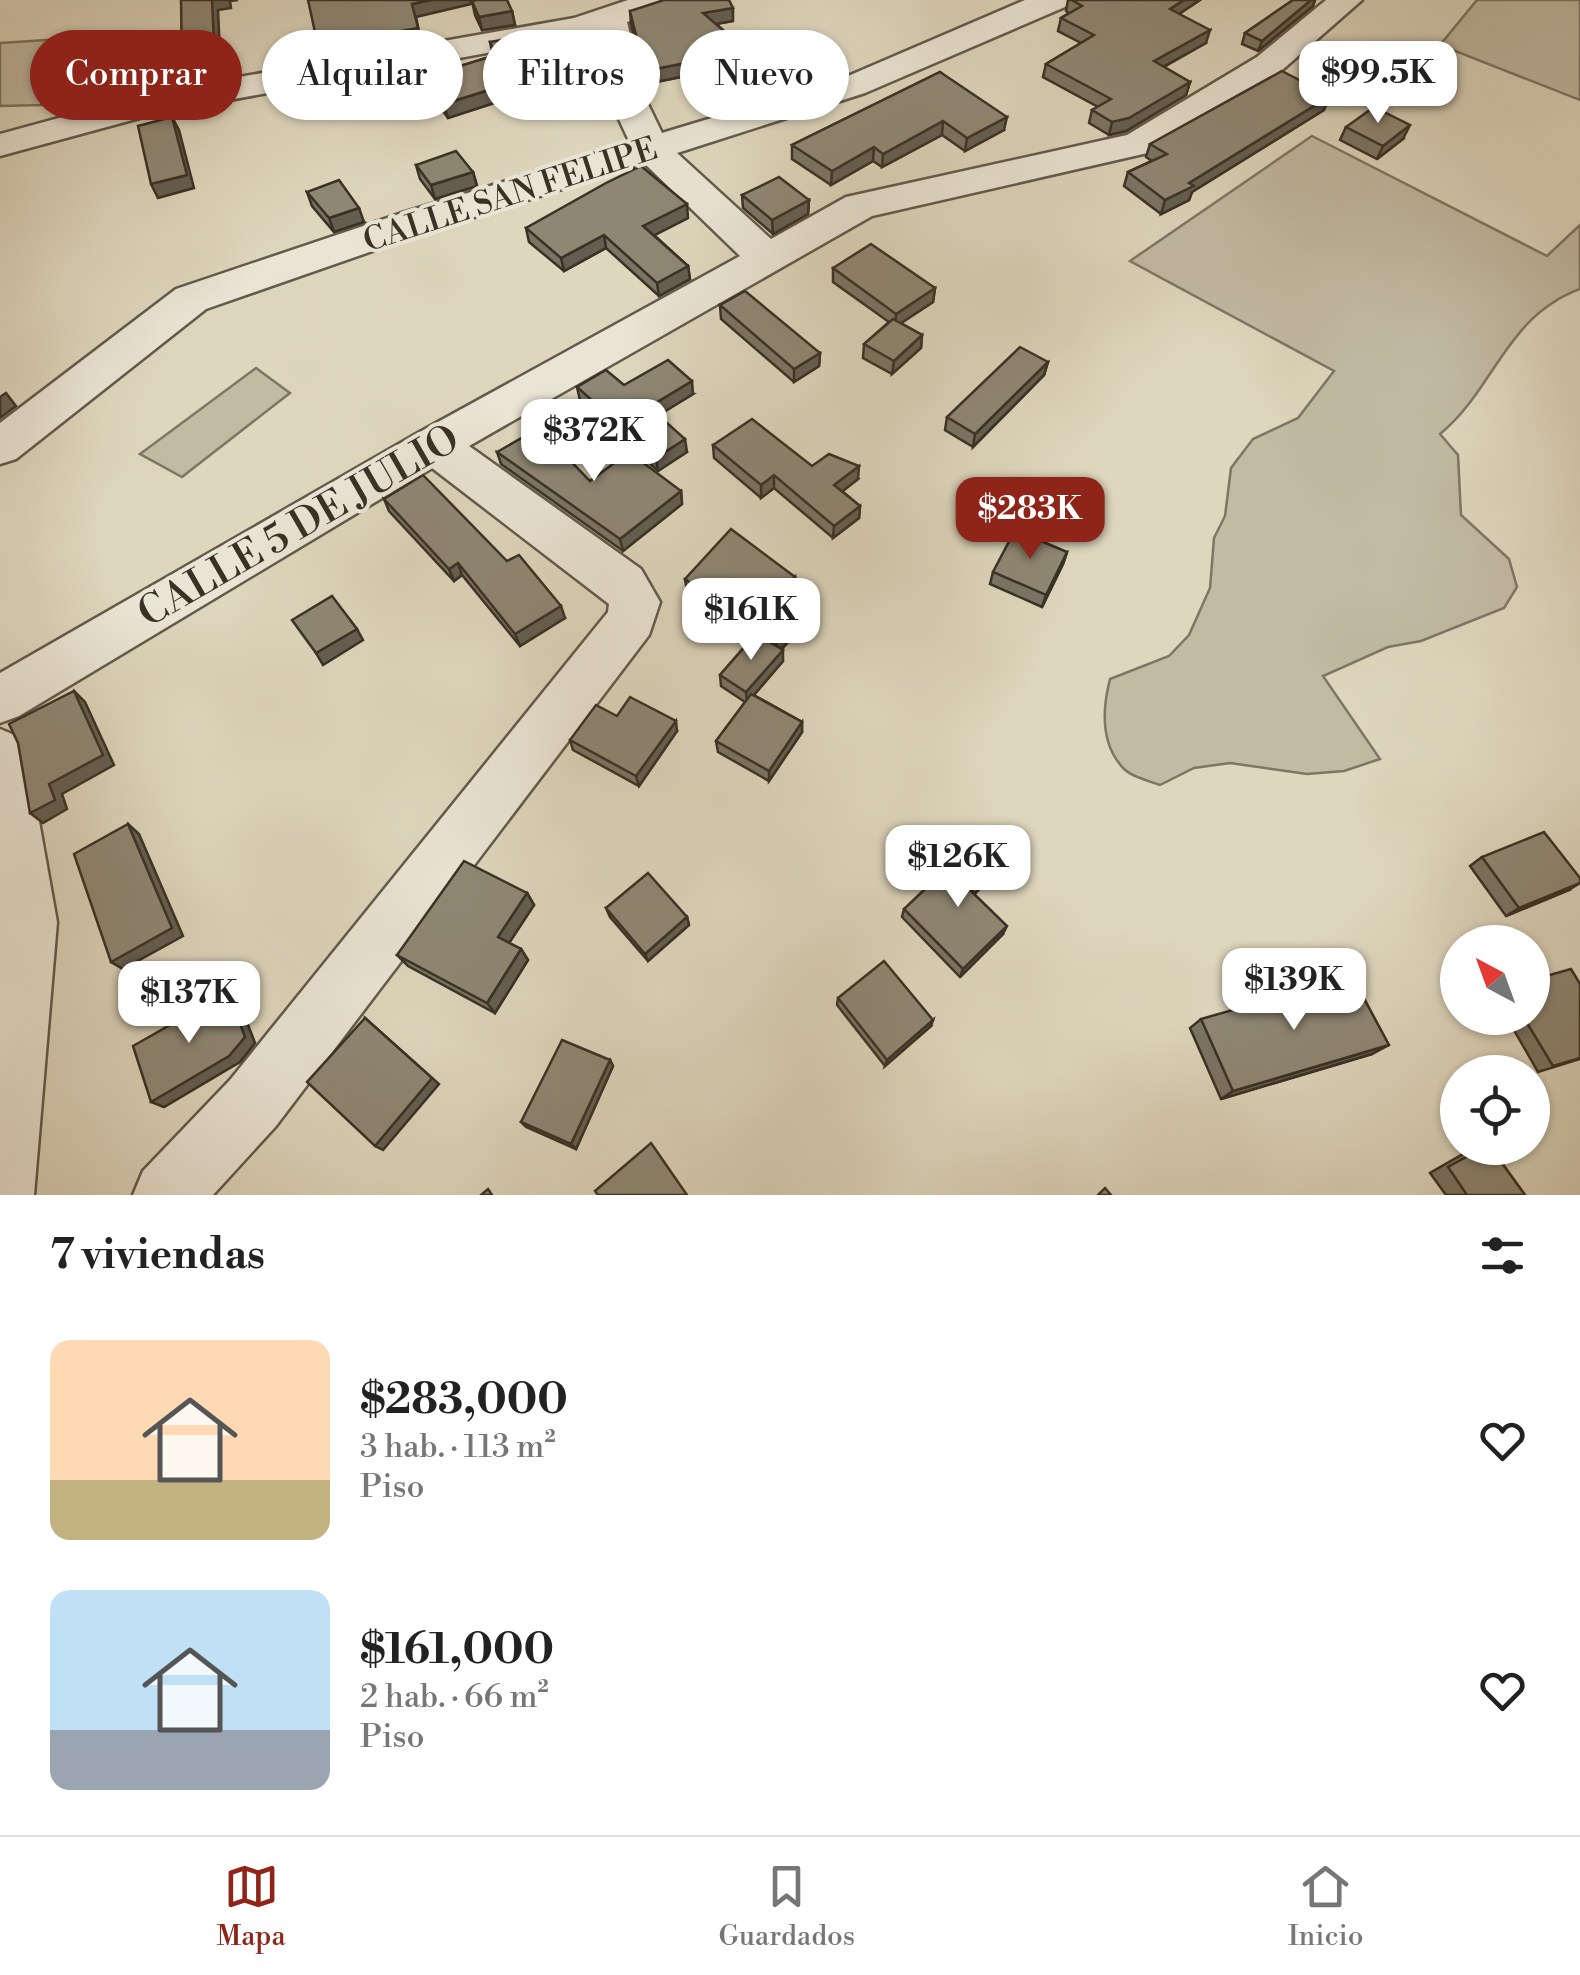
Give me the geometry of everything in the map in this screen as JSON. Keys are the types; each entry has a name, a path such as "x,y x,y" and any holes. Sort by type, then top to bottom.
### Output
{"street":[{"path":"0,145 154,103 580,27 660,0"},
{"name":"CALLE SAN FELIPE","path":"0,447 192,299 414,223 853,86 1053,0"},
{"name":"CALLE 5 DE JULIO","path":"0,700 434,445 860,206 1139,144 1268,64 1346,0"},
{"path":"609,17 628,100 652,149 767,258"},
{"path":"167,1195 254,1103 631,620 636,602 623,583 434,445"},
{"path":"0,754 26,922 0,1195"}],"shaded area":[{"path":"1477,0 1580,0 1580,100 1440,45"},
{"path":"30,41 30,105 0,106 0,43"},
{"path":"1312,136 1547,256 1580,225 1580,289 1534,317 1459,416 1440,434 1458,455 1461,515 1509,559 1517,587 1504,608 1421,641 1388,647 1323,676 1380,759 1344,771 1307,774 1230,763 1194,768 1160,785 1127,772 1111,749 1105,726 1110,679 1169,656 1189,635 1210,588 1214,538 1225,516 1231,468 1253,439 1298,418 1334,371 1130,261"},
{"path":"256,368 290,393 182,477 140,454"}],"building":[{"path":"181,0 212,0 213,30 181,30"},
{"path":"308,0 431,0 412,4 418,28 315,30"},
{"path":"507,0 512,11 479,17 472,1"},
{"path":"664,0 729,0 733,8 703,13 723,30 680,30 680,64 660,68 660,30 635,30 630,11"},
{"path":"1072,0 1184,0 1170,9 1210,30 1154,61 1190,82 1129,118 1112,122 1092,110 1111,99 1046,64 1094,35 1061,18 1082,6"},
{"path":"1293,0 1311,0 1262,41 1245,33"},
{"path":"483,59 483,92 463,98 463,65"},
{"path":"1282,71 1330,96 1189,183 1194,186 1165,200 1128,172 1167,154 1150,144"},
{"path":"940,72 1007,117 967,138 943,121 883,154 874,147 832,171 792,145"},
{"path":"1374,107 1410,125 1383,146 1346,127"},
{"path":"173,120 187,175 151,184 138,126"},
{"path":"456,151 473,172 431,185 416,165"},
{"path":"641,166 687,204 643,226 688,266 657,283 604,235 561,258 526,228 606,183"},
{"path":"779,177 809,200 772,220 742,195"},
{"path":"339,180 359,208 329,218 307,192"},
{"path":"871,244 935,288 896,314 833,268"},
{"path":"745,291 820,353 794,369 720,305"},
{"path":"893,319 922,335 894,361 864,344"},
{"path":"1020,347 1048,362 975,434 947,417"},
{"path":"668,360 692,381 649,407 685,439 656,458 577,387 606,370 624,385"},
{"path":"752,419 812,466 829,454 859,466 834,485 860,506 834,526 774,475 761,485 713,445"},
{"path":"539,428 590,481 629,452 681,491 620,539 497,452"},
{"path":"423,475 507,561 519,555 561,606 515,634 458,563 449,569 384,499"},
{"path":"731,529 795,577 776,601 801,617 776,643 685,579"},
{"path":"1015,530 1067,552 1046,595 993,572"},
{"path":"332,596 357,629 316,653 292,620"},
{"path":"756,634 783,650 746,692 720,675"},
{"path":"74,691 103,755 49,784 55,800 30,813 18,743 9,724"},
{"path":"751,694 802,722 769,771 716,741"},
{"path":"630,697 676,721 636,776 570,740 596,705 617,716"},
{"path":"128,824 172,928 111,962 74,854"},
{"path":"1544,832 1580,883 1519,908 1482,857"},
{"path":"970,846 994,869 971,891 1007,926 963,969 904,909"},
{"path":"464,861 527,893 498,937 521,949 487,1003 397,955"},
{"path":"648,873 687,917 645,954 606,908"},
{"path":"884,961 933,1020 887,1060 838,998"},
{"path":"1571,969 1580,984 1580,1058 1553,1066 1550,1055 1534,1035 1550,1035 1550,975"},
{"path":"1352,976 1389,1045 1233,1091 1201,1019"},
{"path":"228,992 245,1037 229,1056 151,1102 133,1046"},
{"path":"365,1018 432,1078 375,1146 307,1082"},
{"path":"562,1040 610,1060 571,1144 521,1122"},
{"path":"651,1143 687,1195 598,1195 595,1191"},
{"path":"1503,1165 1525,1195 1467,1195 1448,1167"}]}
